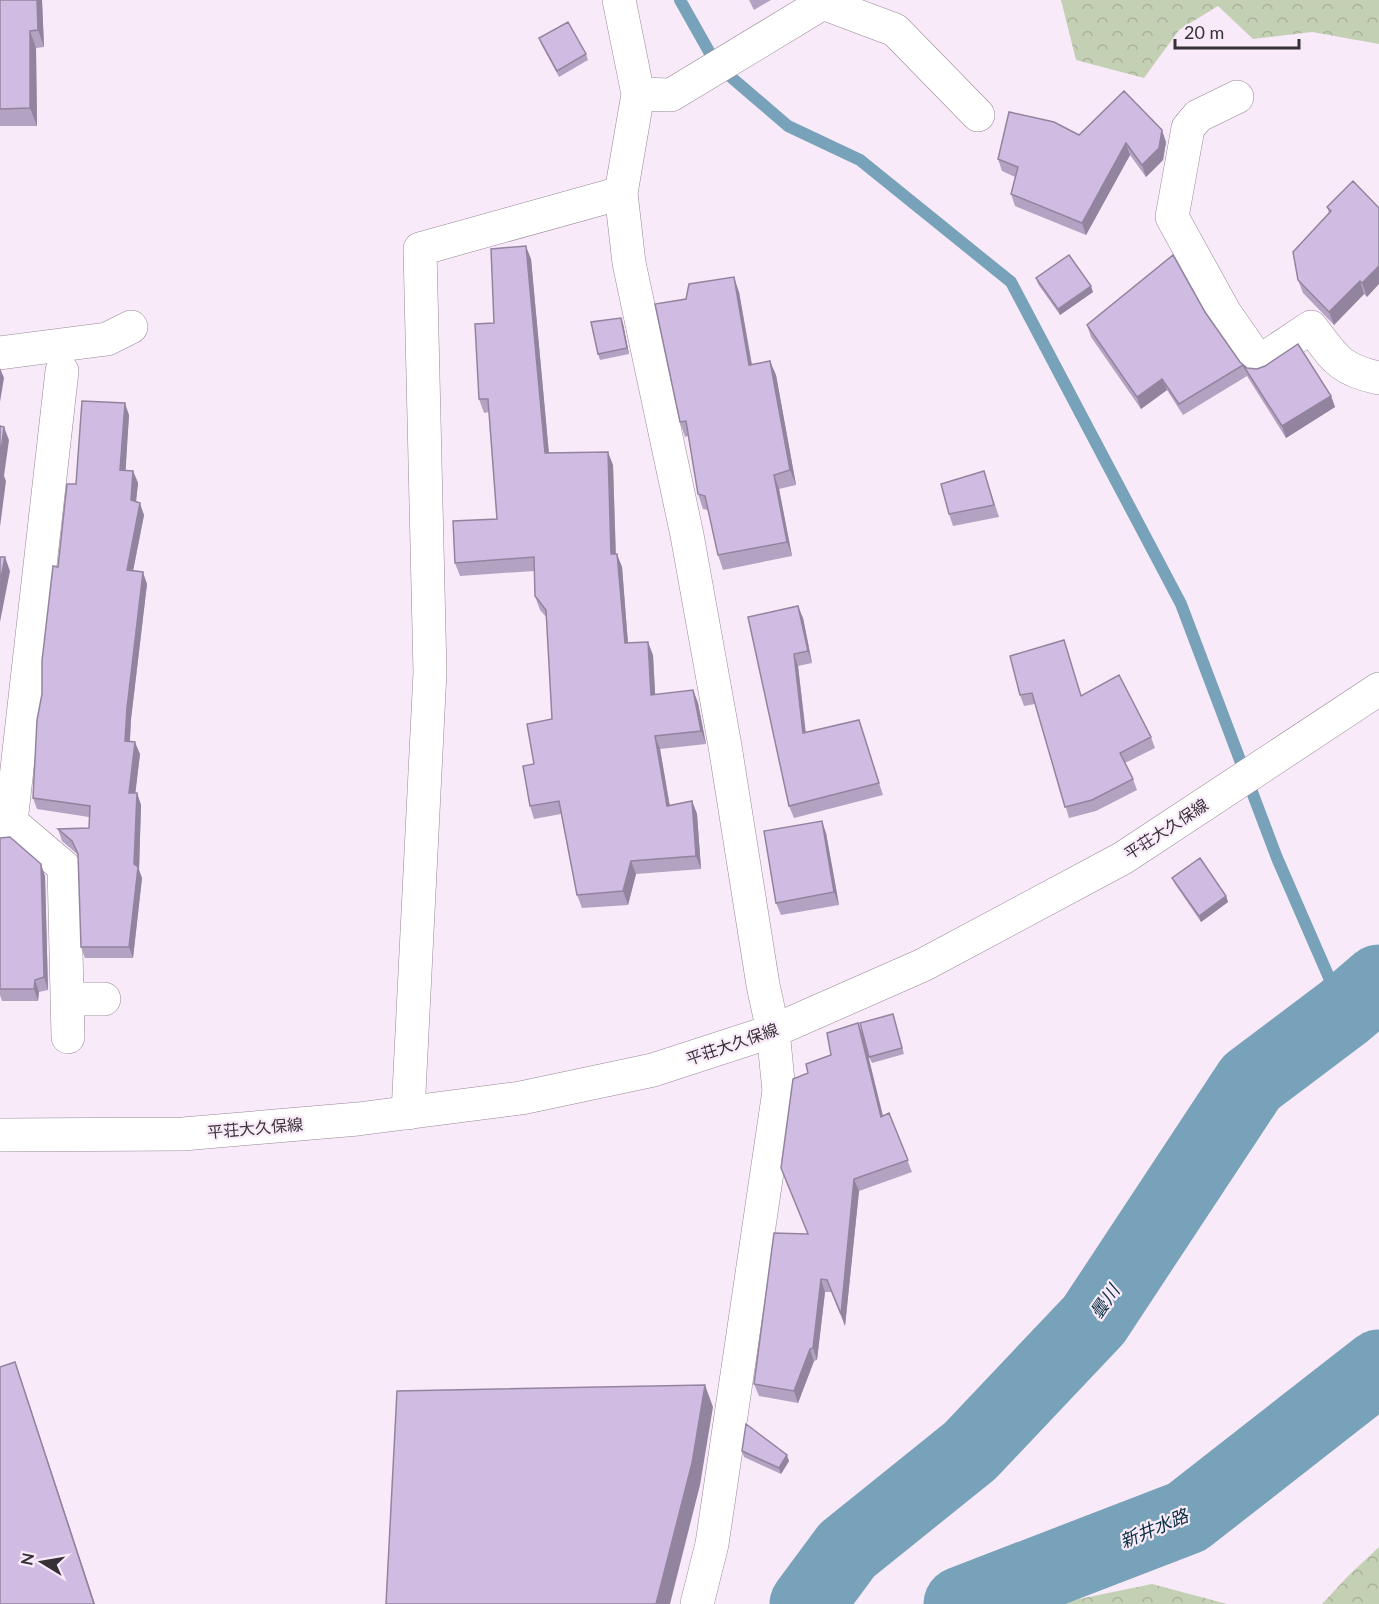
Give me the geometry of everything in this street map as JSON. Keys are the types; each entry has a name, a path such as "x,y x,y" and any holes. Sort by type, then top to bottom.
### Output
{"street":[{"path":"620,0 638,94 621,193 629,263 687,535 725,746 763,985 773,1030 779,1091 712,1544 698,1604"},
{"path":"638,94 671,96 823,3 895,30 978,115"},
{"path":"1237,98 1198,116 1188,128 1172,217 1225,313 1258,362 1311,327 1339,363 1350,370 1379,378"},
{"path":"408,1113 430,672 420,249 621,193"},
{"path":"0,353 107,339 131,327"},
{"path":"62,371 5,822 64,867 68,1037"},
{"name":"平荘大久保線","path":"0,1135 183,1134 358,1119 521,1098 653,1070 773,1030 934,959 1123,858 1379,689"},
{"path":"67,999 104,999"}],"green space":[{"path":"1061,0 1379,0 1379,44 1312,32 1253,39 1218,6 1179,30 1144,78 1076,60"},
{"path":"1379,1547 1379,1604 1322,1604 1348,1576"},
{"path":"1152,1584 1227,1604 1055,1604"}],"building":[{"path":"0,0 37,0 38,30 30,31 30,108 0,109"},
{"path":"568,22 586,54 557,71 539,38"},
{"path":"1124,91 1162,130 1159,148 1142,165 1126,143 1082,223 1011,194 1018,167 998,159 1009,112 1054,122 1079,135"},
{"path":"1353,181 1379,208 1379,266 1362,283 1360,281 1329,312 1298,280 1293,252 1331,211 1327,207"},
{"path":"526,246 545,453 608,452 611,554 617,554 625,643 648,642 651,695 693,690 701,731 655,736 667,806 692,801 696,856 631,861 623,891 577,895 559,801 530,806 523,766 534,764 527,724 552,719 546,610 535,596 534,557 455,563 453,521 497,519 488,399 479,399 475,324 494,323 491,249"},
{"path":"1069,255 1091,286 1058,309 1036,278"},
{"path":"1173,255 1205,312 1240,362 1247,368 1257,369 1298,344 1331,396 1282,426 1243,365 1179,404 1162,379 1137,397 1087,325"},
{"path":"734,277 749,365 770,361 790,470 774,475 787,542 718,555 705,496 698,494 686,421 680,422 655,304 686,299 689,284"},
{"path":"621,318 627,348 598,354 591,322"},
{"path":"82,401 125,403 120,470 133,471 131,500 140,503 127,570 143,572 125,741 135,742 129,793 137,793 134,864 138,867 129,947 81,947 78,854 72,841 58,829 89,828 90,806 33,798 37,720 42,694 42,661 53,566 58,567 67,484 76,484"},
{"path":"0,426 4,427 0,459"},
{"path":"984,471 994,505 949,514 941,484"},
{"path":"0,557 5,557 0,583"},
{"path":"798,606 808,651 794,654 803,733 859,720 879,783 789,806 748,617"},
{"path":"1064,640 1081,696 1119,675 1151,737 1120,753 1133,779 1092,800 1065,807 1032,693 1020,695 1010,656"},
{"path":"822,821 834,892 776,903 764,831"},
{"path":"10,837 41,864 44,977 35,980 34,989 0,989 0,838"},
{"path":"1200,858 1226,896 1199,916 1172,878"},
{"path":"893,1014 902,1048 869,1057 860,1023"},
{"path":"858,1023 881,1117 889,1113 908,1160 854,1179 841,1314 827,1280 821,1279 813,1348 810,1349 794,1391 754,1384 774,1233 808,1234 781,1168 793,1079 808,1073 806,1064 831,1055 827,1033"},
{"path":"15,1362 94,1604 0,1604 0,1367"},
{"path":"705,1385 692,1463 656,1604 386,1604 397,1391"},
{"path":"746,1424 787,1455 779,1468 742,1451"}],"waterway":[{"path":"680,0 711,55 732,78 788,126 860,160 1011,282 1181,604 1277,858 1344,1012"},
{"name":"曇川","path":"807,1604 847,1550 970,1451 1094,1320 1251,1082 1344,1012 1379,982"},
{"name":"新井水路","path":"961,1604 1187,1517 1379,1367"}]}
